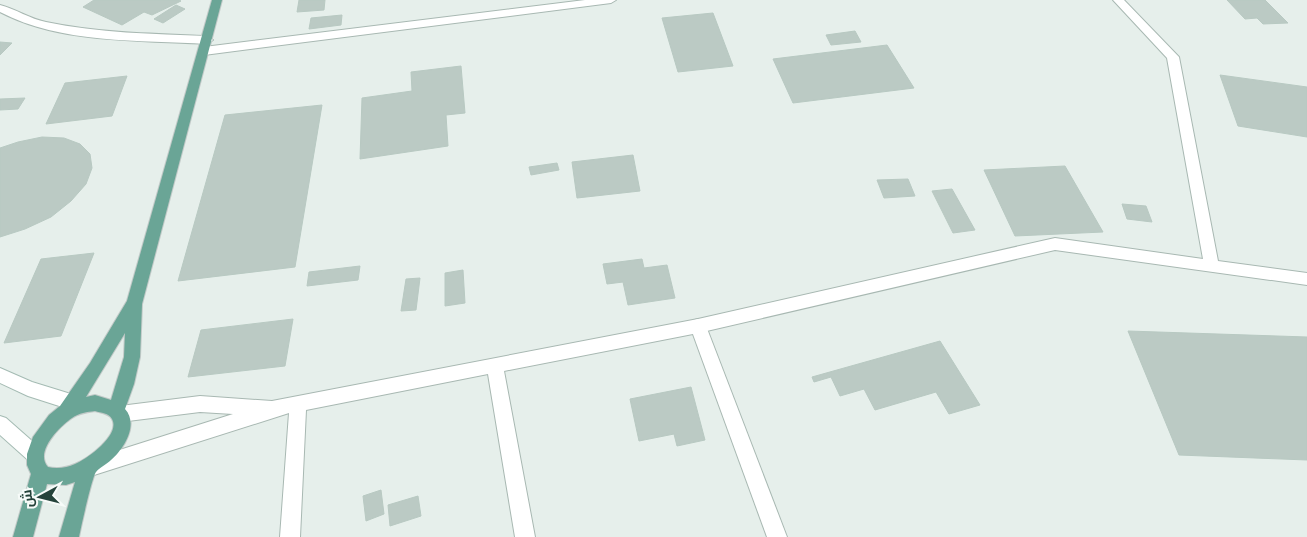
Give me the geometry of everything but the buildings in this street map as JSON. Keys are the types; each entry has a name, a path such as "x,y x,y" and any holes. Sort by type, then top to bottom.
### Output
{"main road":[{"path":"118,412 132,357 134,304 218,0"},
{"path":"73,407 95,403 107,404 118,412 122,423 120,434 105,456 90,468 61,477 50,476 42,472 36,464 34,454 44,431 73,407 134,304"},
{"path":"69,537 90,468"},
{"path":"24,537 42,472"}],"street":[{"path":"0,8 13,17 87,33 206,46 611,0"},
{"path":"1118,0 1173,57 1212,266"},
{"path":"90,468 276,408 698,326 1055,244 1307,279"},
{"path":"698,326 777,537"},
{"path":"495,366 525,537"},
{"path":"0,375 73,407"},
{"path":"118,412 200,404 238,404 276,408"},
{"path":"290,537 298,404"},
{"path":"0,424 34,454"}]}
